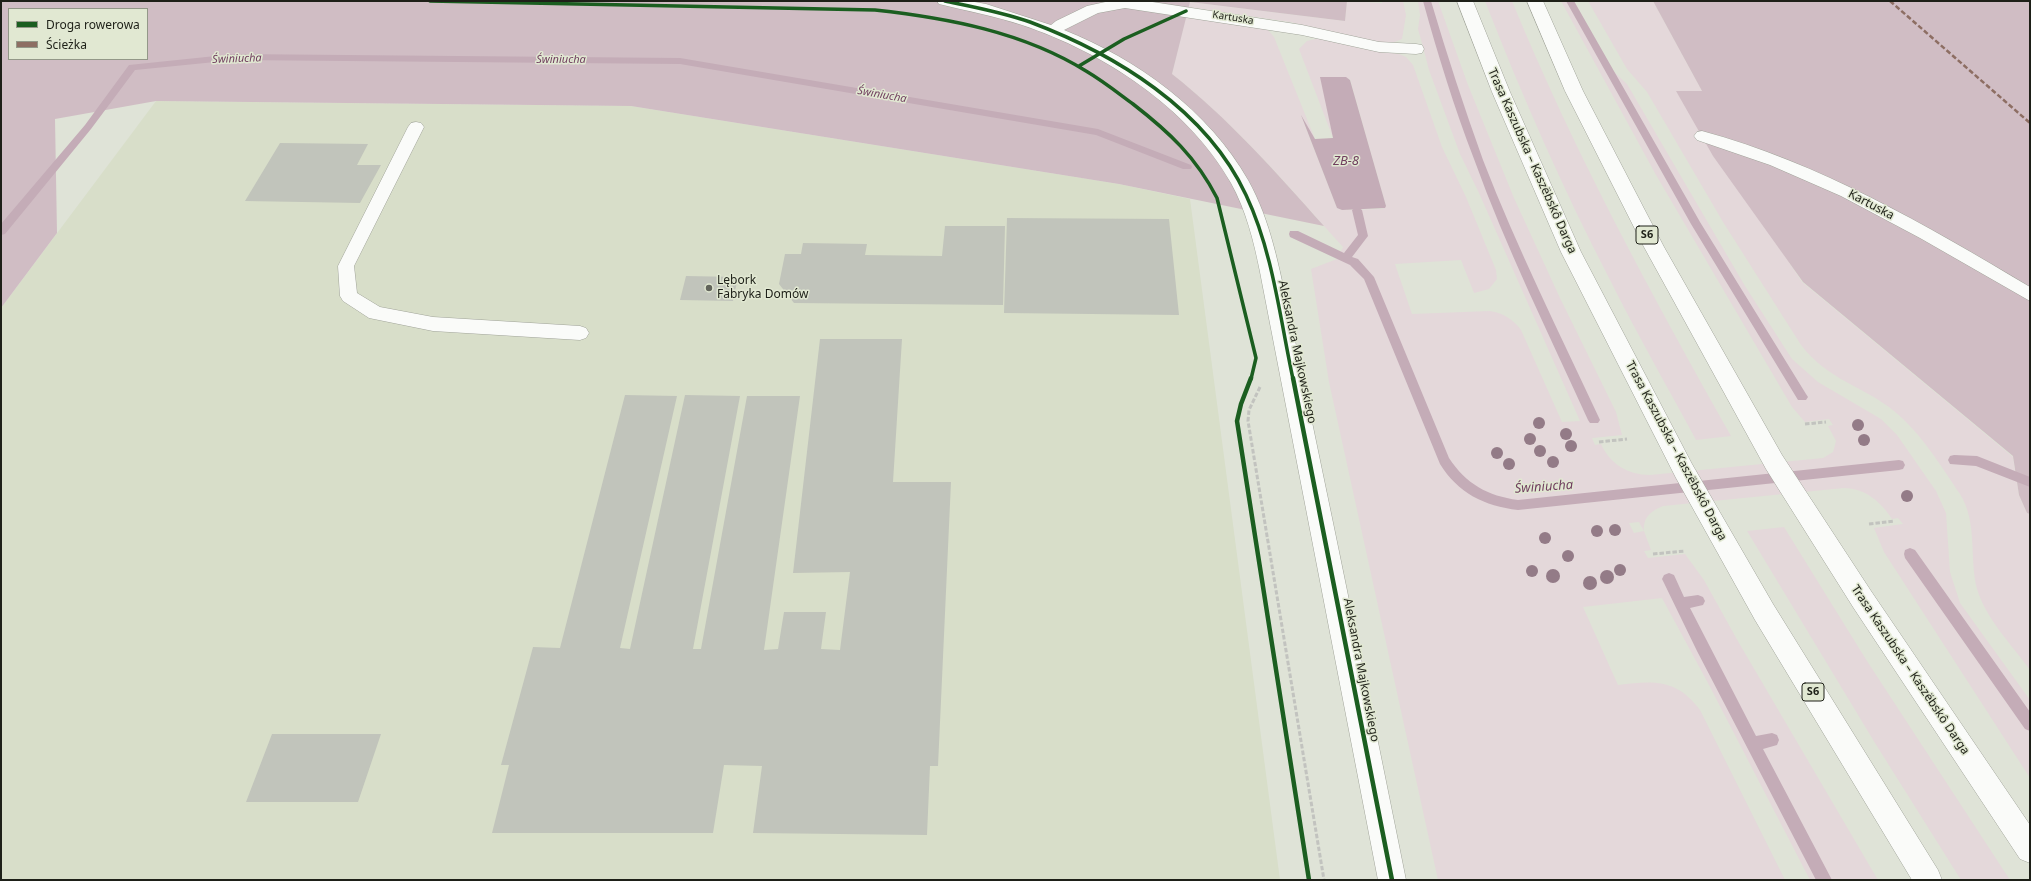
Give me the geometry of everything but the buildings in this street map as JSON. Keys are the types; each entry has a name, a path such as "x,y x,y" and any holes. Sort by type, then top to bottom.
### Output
{"main road":[{"name":"Aleksandra Majkowskiego","path":"945,1 987,9 1054,31 1093,49 1148,85 1196,125 1216,146 1239,181 1256,218 1269,267 1392,880"},
{"name":"Trasa Kaszubska – Kaszëbskô Darga","path":"1465,1 1501,92 1571,252 1684,471 1764,612 1928,880"},
{"name":"Trasa Kaszubska – Kaszëbskô Darga","path":"1535,1 1574,91 1654,247 1774,462 1862,599 2030,849"},
{"name":"Kartuska","path":"1054,31 1062,24 1093,9 1125,3 1186,10 1302,30 1379,47 1416,49"}],"lane":[{"path":"416,127 346,266 349,296 375,313 433,324 580,333"},
{"name":"Kartuska","path":"1702,136 1789,166 1844,191 1927,235 2030,295"}],"path":[{"path":"1290,367 1269,367 1249,410 1248,421 1324,880"},
{"path":"1805,424 1826,422"},
{"path":"1599,442 1627,439"},
{"path":"1869,524 1894,521"},
{"path":"1653,554 1685,551"}],"shaded area":[{"path":"1,1 1347,1 1345,21 1190,2 1172,74 1232,127 1270,166 1324,226 1119,184 631,106 156,101 55,119 57,233 1,308"},
{"path":"1347,1 1382,3 1382,1 1403,1 1406,15 1402,39 1392,43 1379,43 1290,22 1188,7 1190,2 1345,21"},
{"path":"1418,1 1438,1 1468,85 1514,198 1560,298 1616,412 1622,435 1592,438 1595,445 1601,444 1609,457 1621,467 1634,473 1650,475 1823,458 1833,452 1836,441 1828,426 1833,425 1829,419 1805,422 1792,407 1656,175 1561,1 1574,1 1611,69 1627,84 1745,286 1792,359 1818,382 1881,419 1897,435 1936,491 1946,513 1950,572 1960,603 2030,700 2030,778 1884,552 1874,528 1903,524 1898,518 1892,519 1878,502 1866,493 1859,490 1844,488 1663,506 1651,512 1646,518 1644,526 1644,531 1651,550 1644,551 1648,558 1685,554 1704,580 1739,643 1878,880 1810,880 1662,598 1583,607 1618,685 1653,683 1673,687 1682,692 1700,710 1785,880 1438,880 1329,382 1311,269 1337,259 1343,247 1240,135 1196,93 1172,74 1186,16 1261,27 1268,30 1274,37 1315,139 1302,118 1337,208 1342,210 1382,209 1386,206 1350,79 1321,78 1333,138 1299,49 1307,41 1320,38 1364,49 1399,54 1406,57 1413,65 1442,147 1466,197 1496,270 1497,279 1489,289 1474,293 1461,260 1395,264 1412,314 1490,311 1507,317 1521,330 1562,422 1580,421 1479,193 1460,154 1429,70 1418,29 1420,15","holes":["1639,522 1644,531 1634,533 1629,523"]},
{"path":"1485,1 1512,1 1587,168 1643,276 1731,436 1696,440 1631,320 1576,211 1528,107"},
{"path":"1588,1 1653,1 1702,91 1676,91 1802,282 2013,457 2019,495 2027,513 2030,514 2030,670 1993,621 1981,600 1975,577 1969,517 1966,505 1960,494 1930,450 1904,420 1882,402 1834,375 1823,367 1801,345 1723,222 1647,92 1627,69"},
{"path":"1653,1 2030,1 2030,514 2027,513 2019,495 2013,456 1803,282 1713,156 1676,91 1702,91"},
{"path":"156,101 631,106 1119,184 1190,199 1280,880 1,880 1,308"},
{"path":"1784,527 1867,661 2010,880 1961,880 1875,743 1747,531"}],"water":[{"name":"ZB-8","path":"1320,77 1346,77 1350,80 1386,206 1385,208 1342,210 1337,208 1301,115 1315,139 1333,138"}],"waterway":[{"path":"1427,1 1449,78 1479,161 1518,254 1594,420"},
{"path":"1570,1 1696,224 1802,397"},
{"name":"Świniucha","path":"1,231 88,127 132,67 235,57 680,61 1098,132 1187,167"},
{"path":"1346,257 1363,236 1357,210"},
{"name":"Świniucha","path":"1294,234 1354,262 1369,277 1444,460 1458,479 1466,486 1484,497 1495,501 1518,505 1899,465"},
{"name":"Świniucha","path":"1954,460 1977,461 2030,482"},
{"path":"1910,554 2030,724"},
{"path":"1669,579 1702,647 1824,880"},
{"path":"1681,603 1698,601"},
{"path":"1753,744 1772,740"}],"marked path":[{"path":"1890,1 2030,123"}],"cycle path":[{"path":"430,1 875,10 928,16 954,21 1005,35 1055,54 1102,81 1175,139 1194,159 1217,198 1256,358 1253,374 1238,412 1237,421 1309,880"},
{"path":"945,1 986,9 1029,22 1071,39 1112,60 1150,85 1185,113 1215,145 1239,181 1253,210 1270,272 1298,404 1392,880"},
{"path":"1079,66 1124,39 1186,11"}],"place":[{"name":"Lębork Fabryka Domów","path":"709,288"}]}
